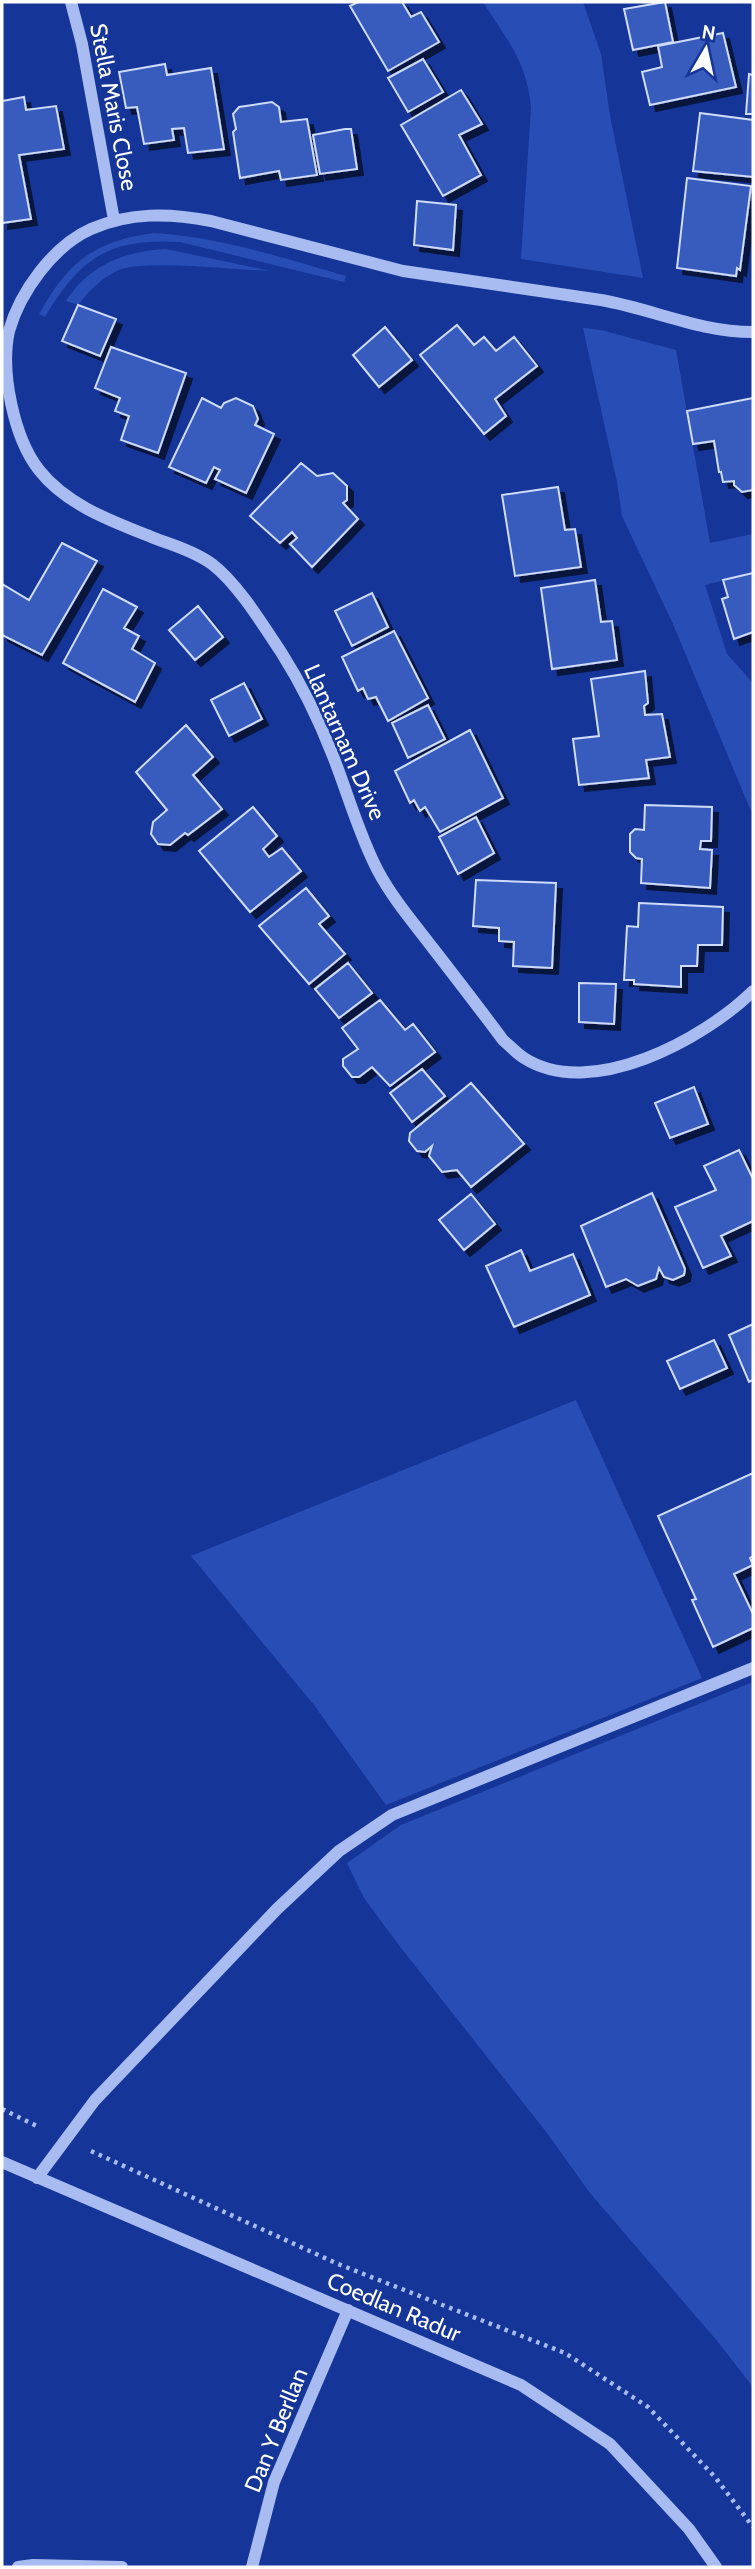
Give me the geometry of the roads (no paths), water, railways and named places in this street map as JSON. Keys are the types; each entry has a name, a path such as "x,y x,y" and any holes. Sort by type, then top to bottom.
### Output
{"street":[{"name":"Stella Maris Close","path":"71,2 82,44 114,220"},
{"name":"Llantarnam Drive","path":"753,332 692,326 630,305 402,271 211,220 149,214 114,220 88,230 65,244 45,264 30,288 8,332 4,356 13,421 24,447 40,472 63,494 92,512 185,549 212,564 232,584 281,652 312,706 377,869 396,901 503,1040 523,1058 541,1065 578,1071 614,1068 651,1057 695,1037 735,1008 753,991"},
{"path":"37,2178 95,2100 277,1909 338,1851 392,1815 753,1668"},
{"name":"Coedlan Radur","path":"2,2162 521,2385 610,2444 689,2529 716,2567"},
{"name":"Dan Y Berllan","path":"252,2567 274,2482 348,2310"},
{"path":"19,2567 122,2567"}]}
